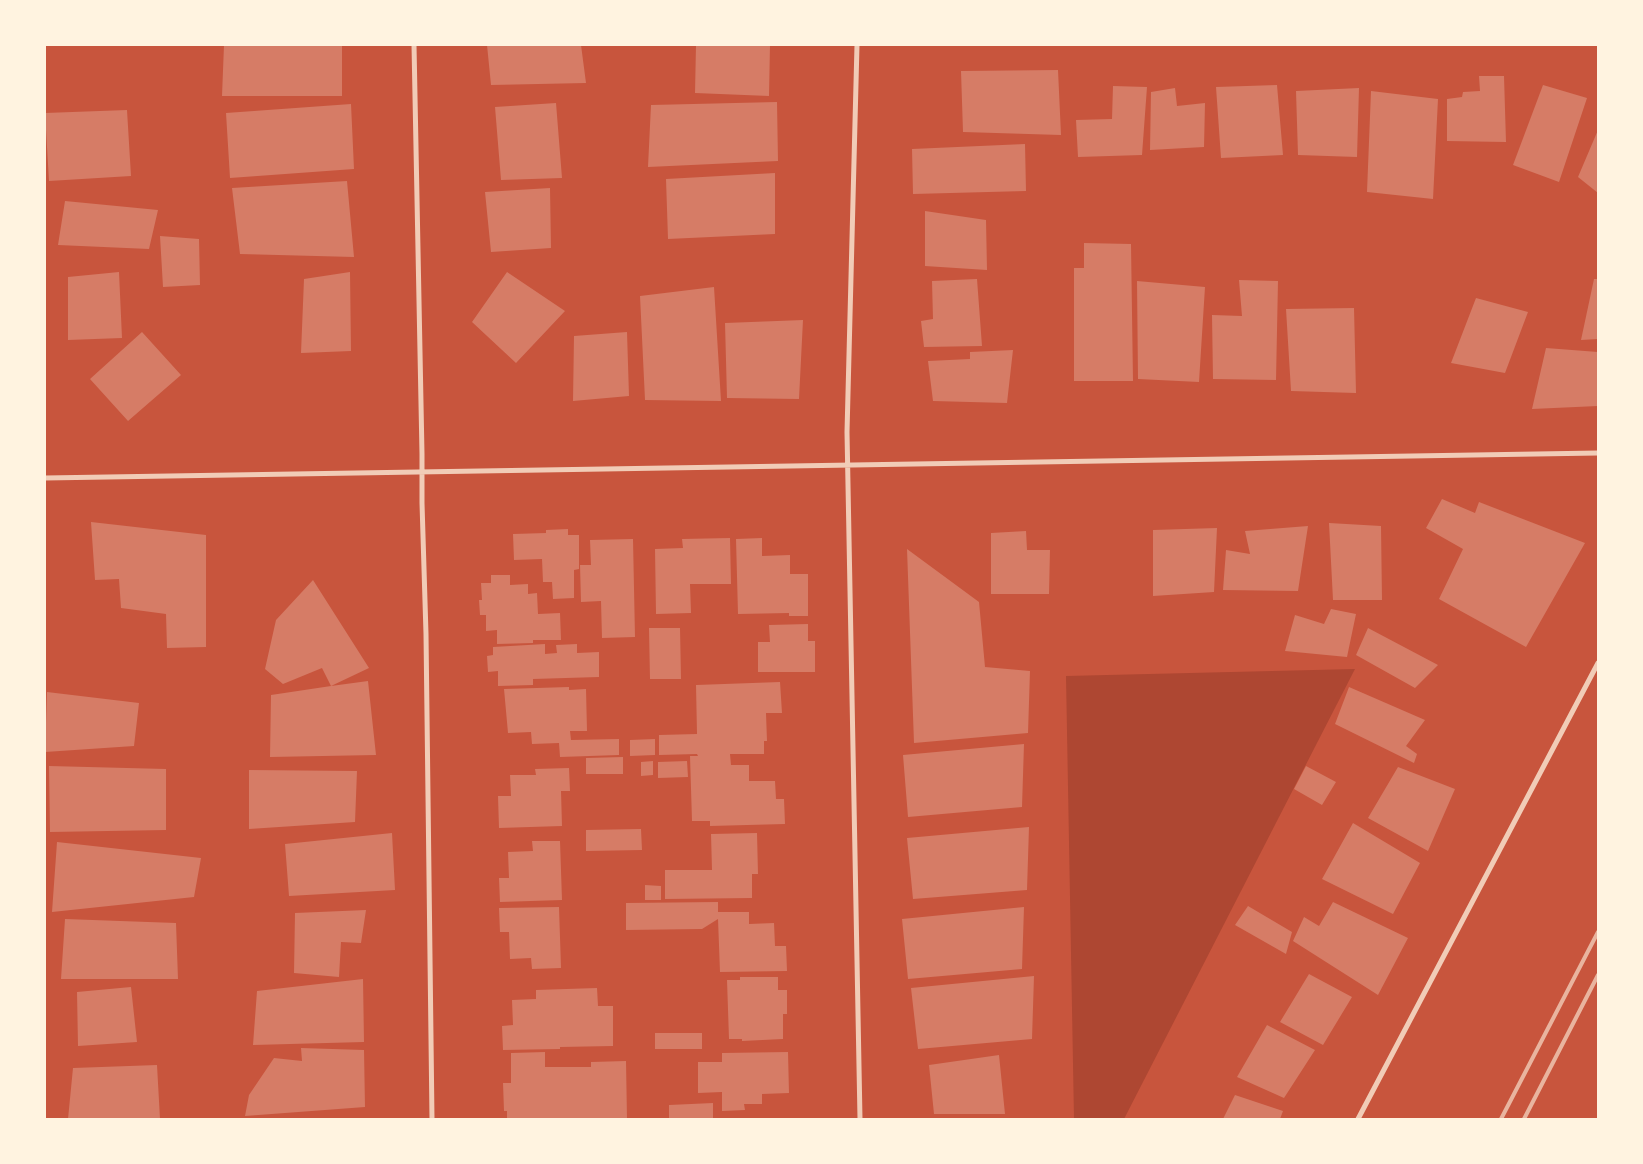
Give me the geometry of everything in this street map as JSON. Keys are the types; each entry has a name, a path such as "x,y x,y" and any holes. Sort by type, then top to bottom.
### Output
{"street":[{"path":"414,45 426,634 432,1119"},
{"path":"857,45 847,432 860,1119"},
{"path":"45,478 422,473 1068,460 1598,453"},
{"path":"1358,1119 1598,663"}],"shaded area":[{"path":"1355,669 1124,1119 1074,1119 1066,676"}],"building":[{"path":"224,45 342,45 342,96 222,96"},
{"path":"487,45 581,45 586,83 491,85"},
{"path":"696,45 770,45 769,96 695,93"},
{"path":"1058,70 1061,135 963,132 961,71"},
{"path":"1479,76 1504,76 1506,142 1447,141 1447,99 1462,97 1463,92 1480,91"},
{"path":"1277,85 1283,155 1221,158 1216,87"},
{"path":"1543,85 1587,98 1559,182 1513,165"},
{"path":"1113,86 1147,87 1142,155 1078,157 1076,120 1112,119"},
{"path":"1175,88 1177,106 1205,103 1204,147 1150,150 1151,92"},
{"path":"1359,88 1357,157 1298,155 1296,91"},
{"path":"1371,91 1438,99 1433,199 1367,192"},
{"path":"777,102 778,161 648,167 651,105"},
{"path":"556,103 562,178 501,180 495,107"},
{"path":"351,104 354,169 230,178 226,113"},
{"path":"127,110 131,176 49,181 45,113"},
{"path":"1598,130 1598,193 1578,177"},
{"path":"1025,144 1026,191 913,194 912,149"},
{"path":"775,173 775,234 668,239 666,179"},
{"path":"347,181 354,257 240,254 232,188"},
{"path":"550,188 551,248 491,252 485,192"},
{"path":"65,201 158,210 149,249 58,245"},
{"path":"925,211 986,220 987,270 925,266"},
{"path":"160,236 199,239 200,285 163,287"},
{"path":"1084,243 1131,244 1133,381 1074,381 1074,268 1084,268"},
{"path":"119,272 122,338 68,340 68,277"},
{"path":"350,272 351,351 301,353 304,279"},
{"path":"507,272 565,311 516,363 472,322"},
{"path":"977,279 982,346 924,347 921,321 933,319 932,281"},
{"path":"1594,279 1598,279 1598,339 1581,340"},
{"path":"1239,280 1278,281 1276,380 1213,379 1212,315 1242,316"},
{"path":"1137,281 1205,287 1199,382 1138,379"},
{"path":"714,287 721,401 645,400 640,296"},
{"path":"1476,298 1528,312 1505,373 1451,363"},
{"path":"1354,308 1356,393 1291,391 1286,309"},
{"path":"803,320 799,399 727,398 725,323"},
{"path":"142,332 181,375 128,421 90,379"},
{"path":"627,332 629,396 573,401 574,336"},
{"path":"1546,348 1598,352 1598,406 1532,409"},
{"path":"1013,350 1007,403 933,401 928,361 970,359 970,352"},
{"path":"1442,499 1475,513 1479,502 1585,543 1526,647 1439,599 1463,549 1426,528"},
{"path":"91,522 206,535 206,647 167,648 166,614 121,608 119,579 95,580"},
{"path":"1329,523 1381,526 1382,600 1333,600"},
{"path":"1308,526 1298,591 1223,590 1226,550 1250,554 1245,531"},
{"path":"1217,528 1214,592 1153,596 1153,530"},
{"path":"568,529 568,535 579,535 579,569 574,570 574,598 553,599 552,582 543,582 542,559 514,560 513,534 546,533 546,530"},
{"path":"1026,531 1027,550 1050,550 1049,594 991,594 991,533"},
{"path":"730,538 731,584 690,584 691,613 656,614 655,549 683,548 682,539"},
{"path":"762,538 762,556 790,555 790,574 808,574 808,616 789,616 789,613 738,614 736,539"},
{"path":"633,539 635,637 602,638 601,601 581,602 580,565 591,565 590,540"},
{"path":"907,549 979,602 985,667 1030,671 1028,733 914,743"},
{"path":"491,575 510,575 510,585 528,584 528,594 537,593 538,614 560,613 561,640 533,640 533,643 497,644 497,630 486,631 486,615 480,615 479,600 482,600 481,583 491,583"},
{"path":"313,580 369,668 331,686 322,668 283,684 265,669 276,620"},
{"path":"1331,609 1356,614 1347,657 1285,651 1295,615 1324,624"},
{"path":"808,624 808,641 815,641 815,672 758,672 758,642 770,642 769,625"},
{"path":"649,628 680,628 681,679 650,679"},
{"path":"1368,628 1438,665 1415,688 1356,655"},
{"path":"545,644 545,654 557,653 556,645 577,644 577,653 599,652 599,677 533,679 533,685 498,686 498,671 488,672 487,656 493,655 493,647"},
{"path":"368,681 376,755 270,757 271,695"},
{"path":"780,682 782,713 766,713 767,741 764,741 764,754 730,754 731,765 749,765 749,781 775,781 776,799 784,799 785,824 710,826 710,821 692,821 690,756 698,756 697,754 659,755 659,735 697,734 696,685"},
{"path":"569,687 569,690 586,689 587,731 570,731 571,740 619,739 619,755 560,757 559,743 532,744 531,732 508,733 504,689"},
{"path":"1349,687 1425,720 1406,746 1417,754 1414,763 1335,724"},
{"path":"47,692 139,703 134,746 45,752"},
{"path":"655,739 655,755 630,756 630,740"},
{"path":"1024,744 1022,807 908,817 903,755"},
{"path":"623,757 623,774 586,774 586,758"},
{"path":"653,761 653,775 641,776 641,762"},
{"path":"687,761 688,777 658,778 658,762"},
{"path":"49,766 166,769 166,830 50,832"},
{"path":"1306,766 1336,782 1322,805 1294,789"},
{"path":"1398,767 1455,789 1428,851 1368,818"},
{"path":"569,768 570,791 561,791 562,826 499,828 498,796 511,796 510,775 536,775 535,769"},
{"path":"249,770 357,771 355,822 249,829"},
{"path":"1353,823 1420,863 1393,914 1322,879"},
{"path":"1029,827 1027,890 913,899 907,838"},
{"path":"641,829 642,850 586,851 586,830"},
{"path":"392,833 395,890 289,896 285,844"},
{"path":"757,833 758,874 752,874 752,898 665,899 665,870 712,870 711,834"},
{"path":"532,841 560,841 562,900 500,902 499,878 509,878 508,852 533,851"},
{"path":"57,842 201,858 194,897 52,912"},
{"path":"645,885 661,886 661,900 645,900"},
{"path":"718,902 718,912 749,912 749,924 774,923 775,946 786,946 787,971 720,972 718,919 702,929 626,930 626,903"},
{"path":"1333,902 1408,938 1378,995 1293,941 1304,917 1319,926"},
{"path":"1248,906 1292,932 1286,954 1235,925"},
{"path":"559,907 561,968 532,969 531,958 510,959 509,932 500,932 499,908"},
{"path":"1024,907 1022,969 908,979 902,919"},
{"path":"366,910 361,943 341,942 339,977 294,973 295,913"},
{"path":"65,919 176,923 178,979 61,979"},
{"path":"1309,974 1352,997 1323,1045 1280,1022"},
{"path":"1034,976 1032,1039 918,1049 911,988"},
{"path":"740,977 778,977 778,990 787,990 787,1014 783,1014 783,1039 742,1041 742,1039 729,1039 727,980 740,980"},
{"path":"363,979 364,1042 253,1045 257,991"},
{"path":"131,987 137,1042 78,1046 77,992"},
{"path":"597,988 598,1006 613,1006 613,1046 503,1050 502,1026 513,1025 512,1000 536,999 536,990"},
{"path":"1267,1025 1315,1050 1284,1098 1237,1077"},
{"path":"655,1033 702,1033 702,1049 655,1049"},
{"path":"301,1048 364,1050 365,1107 245,1116 249,1095 274,1058 302,1061"},
{"path":"545,1052 545,1067 591,1067 591,1062 626,1061 627,1119 507,1119 507,1111 504,1111 503,1083 511,1083 511,1053"},
{"path":"788,1052 789,1093 762,1094 762,1104 744,1104 745,1110 722,1111 722,1092 698,1093 698,1062 722,1062 722,1053"},
{"path":"999,1055 1005,1114 934,1114 929,1065"},
{"path":"157,1065 160,1119 68,1119 73,1068"},
{"path":"1235,1095 1283,1111 1280,1119 1223,1119"},
{"path":"713,1103 713,1119 669,1119 669,1105"}],"railway":[{"path":"1501,1119 1598,932"},
{"path":"1524,1119 1598,975"}]}
